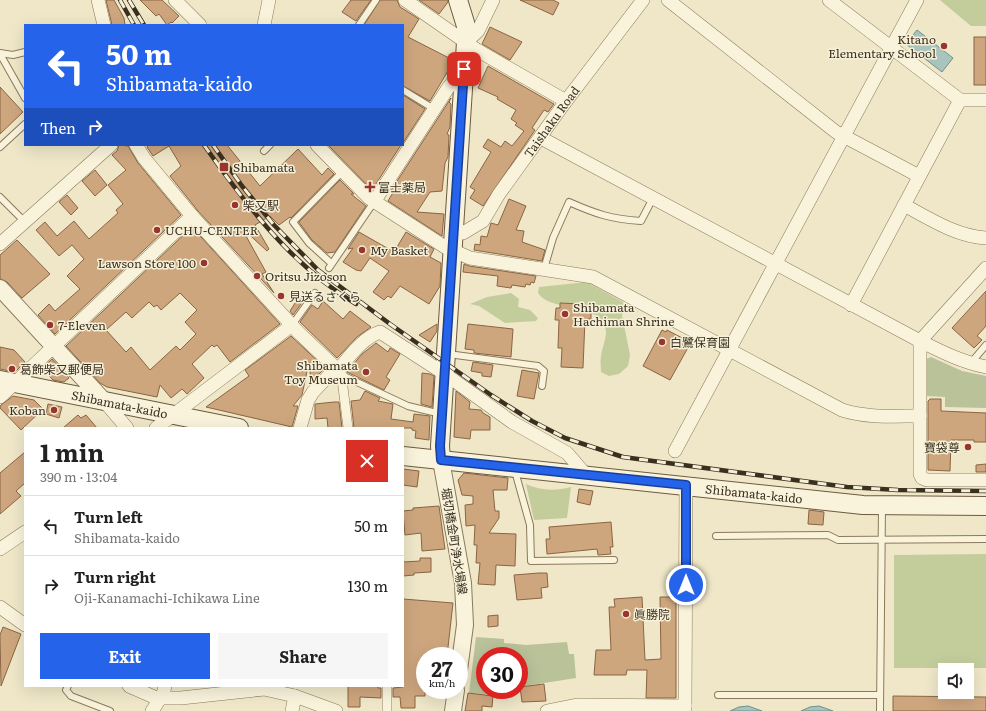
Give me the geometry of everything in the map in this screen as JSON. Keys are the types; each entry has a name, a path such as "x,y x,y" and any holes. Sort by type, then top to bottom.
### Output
{"main road":[{"path":"441,460 466,42 466,26 458,0"},
{"name":"Shibamata-kaido","path":"8,382 234,427"},
{"name":"Shibamata-kaido","path":"404,456 882,505 986,506"}],"street":[{"path":"98,0 104,24"},
{"path":"175,0 199,24"},
{"path":"264,24 269,0"},
{"path":"405,0 466,42 566,101"},
{"path":"466,42 478,31 492,0"},
{"name":"Taishaku Road","path":"455,233 467,232 483,222 499,194 541,138 566,101 643,0"},
{"path":"668,0 836,132 919,176"},
{"path":"829,0 960,100 986,100"},
{"path":"675,451 916,0"},
{"path":"374,202 448,88 464,69"},
{"path":"851,305 960,100"},
{"path":"541,138 774,265 920,341 969,364 986,367"},
{"path":"0,244 110,146"},
{"path":"137,146 144,158 192,216 292,325 339,373 348,427"},
{"path":"318,146 374,202 454,252 470,258 593,277 842,410 856,414 874,416 920,416"},
{"path":"904,205 953,230 972,237 986,238"},
{"path":"0,397 8,382 54,348 192,216"},
{"path":"986,268 920,341 920,474 922,478 927,480 986,480"},
{"path":"0,288 126,427"},
{"path":"157,427 292,325"},
{"path":"300,427 310,396 339,373 348,358 374,334 380,332 445,374 512,422 567,453 586,475"},
{"name":"堀切橋金町浄水場線","path":"441,460 463,584 465,625 462,647"},
{"path":"547,711 577,704 602,708 685,708 686,485"},
{"path":"0,549 24,533"},
{"path":"0,608 24,625"},
{"path":"131,687 154,697 163,692 181,698 264,689 295,696 336,711"},
{"path":"387,687 387,711"},
{"path":"152,711 163,692"},
{"path":"292,711 295,696"},
{"path":"453,711 455,699"}],"lane":[{"path":"359,24 376,0"},
{"path":"0,53 13,55 24,52"},
{"path":"0,53 24,96"},
{"path":"404,91 434,109"},
{"path":"0,147 24,125"},
{"path":"264,151 269,146"},
{"path":"343,171 293,222 330,266 374,202"},
{"path":"0,197 24,222"},
{"path":"544,269 553,238 568,202 616,219 641,221 653,198"},
{"path":"292,325 315,293"},
{"path":"969,364 986,345"},
{"path":"447,353 538,366 544,371 542,386"},
{"path":"339,373 408,406 443,414"},
{"path":"514,467 530,525 531,561 614,560"},
{"path":"880,711 880,550 883,540 882,505"},
{"path":"716,536 828,535 838,540 986,539"},
{"path":"68,687 66,690 70,696 110,711"},
{"path":"718,695 880,695"}],"green space":[{"path":"940,0 986,0 986,26 971,26"},
{"path":"587,282 623,302 624,308 622,315 630,355 628,366 619,374 609,376 601,372 601,358 606,332 603,323 597,316 554,303 545,299 538,293 539,287"},
{"path":"511,293 519,299 518,307 530,310 538,318 536,321 505,323 479,306 470,304 487,297"},
{"path":"931,357 962,371 986,376 986,408 945,407 945,397 926,396 926,359"},
{"path":"526,484 548,490 571,487 567,518 534,520"},
{"path":"986,554 986,668 974,668 974,663 938,663 938,668 894,668 894,555"},
{"path":"476,637 504,639 504,643 526,645 567,642 569,654 574,654 576,678 528,686 528,647 476,647 476,694 469,693"}],"water":[{"path":"917,30 953,58 942,72 906,44"},
{"path":"748,706 762,711 730,711 739,707"},
{"path":"819,706 833,711 801,711 810,707"}],"building":[{"path":"106,0 114,0 124,18 125,24 112,24"},
{"path":"140,0 162,0 179,16 172,23 166,24 159,14 156,16"},
{"path":"351,0 371,0 356,21 342,12"},
{"path":"380,0 397,0 400,7 419,19 408,37 451,59 451,66 430,101 404,87 404,24 365,24"},
{"path":"419,0 448,0 448,2 439,14"},
{"path":"520,0 553,0 559,3 553,15"},
{"path":"490,27 522,42 510,60 482,44"},
{"path":"974,37 986,37 986,85 974,85"},
{"path":"488,66 554,104 548,112 544,110 532,128 535,130 483,206 470,198 475,190 470,187 491,152 483,147 488,139 501,147 505,141 512,146 524,131 515,125 517,123 511,119 516,110 497,99 498,97 478,88"},
{"path":"0,87 23,112 0,134"},
{"path":"404,96 425,109 404,141"},
{"path":"451,98 449,102 451,104 450,127 447,134 449,135 448,157 445,163 442,191 430,192 417,212 444,214 442,236 388,201 394,191 390,192"},
{"path":"119,146 128,146 138,163 181,215 55,334 38,315 49,304 55,311 80,289 67,276 84,259 72,245 59,256 36,230 45,222 57,236 74,221 89,239 118,213 116,210 123,204 108,185 126,170 112,155 117,151"},
{"path":"148,146 169,146 153,156 147,147"},
{"path":"169,146 228,146 260,186 298,149 322,175 328,168 334,174 291,218 290,217 279,225 270,216 255,225 269,249 267,251 241,227 266,272 262,274 274,293 198,211 170,176 181,166"},
{"path":"329,146 400,146 372,190"},
{"path":"95,170 107,185 95,196 82,181"},
{"path":"340,180 354,194 351,194 366,206 335,252 327,253 312,240 299,222"},
{"path":"67,195 78,208 71,215 59,202"},
{"path":"509,199 526,206 516,230 524,231 522,242 545,250 542,261 474,250 475,244 480,245 481,236 487,237 491,223 498,225"},
{"path":"192,227 280,324 230,362 217,345 214,347 212,345 192,364 204,378 187,394 182,389 171,398 160,385 157,397 107,387 100,383 66,346","holes":["180,293 197,310 185,322 196,334 180,350 176,346 150,370 131,347 126,352 106,330 126,312 132,318 149,302 154,307 157,305 161,310"]},
{"path":"359,232 394,252 406,232 434,249 430,257 441,263 440,286 429,304 400,286 391,298 388,296 384,300 373,292 389,271 370,258 361,271 356,270 343,262 353,248 348,249"},
{"path":"17,240 50,274 22,298 7,282 0,279 0,255"},
{"path":"464,264 536,276 534,283 531,282 530,285 526,284 525,287 512,285 511,288 497,286 498,276 463,272"},
{"path":"986,291 986,326 977,336 982,340 974,348 952,328"},
{"path":"299,297 304,300 293,315 290,311"},
{"path":"323,301 343,319 350,311 371,327 357,337 337,358 300,322 312,305 318,309"},
{"path":"560,303 581,304 581,309 591,310 591,319 585,319 583,368 561,367 562,348 558,348 559,320 555,320 556,308 560,308"},
{"path":"437,324 437,331 430,342 419,335"},
{"path":"468,324 513,329 511,357 474,353 474,350 465,349"},
{"path":"662,330 666,332 667,330 688,341 687,342 690,344 670,380 643,366"},
{"path":"291,336 325,368 311,382 309,362 302,395 293,406 298,406 292,427 206,407 249,376 245,370"},
{"path":"376,343 388,352 390,348 400,354 386,377 390,380 384,390 347,372 362,354"},
{"path":"0,347 14,350 25,362 15,372 0,369"},
{"path":"52,359 69,378 64,382 53,380 42,368"},
{"path":"473,362 493,365 491,377 482,376 482,373 471,371"},
{"path":"522,370 539,373 534,399 517,396"},
{"path":"422,373 434,376 432,407 421,404"},
{"path":"365,391 380,398 378,401 393,404 391,419 413,422 414,414 430,416 429,440 415,438 416,431 412,430 412,428 354,427 351,401 360,400"},
{"path":"456,391 470,402 469,409 481,410 490,417 490,430 471,430 470,439 454,437"},
{"path":"13,396 34,400 43,409 21,430 0,408 1,405"},
{"path":"930,399 941,399 941,411 986,413 986,442 974,442 974,440 951,440 950,471 928,470 928,401"},
{"path":"339,402 342,427 328,427 327,418 315,419 315,404"},
{"path":"48,404 62,407 59,418 46,414"},
{"path":"78,415 81,418 86,415 96,427 64,427"},
{"path":"24,453 24,484 16,491 21,496 0,514 0,473"},
{"path":"986,464 986,472 976,472 976,465"},
{"path":"404,469 419,471 417,487 404,485"},
{"path":"464,473 508,478 507,490 493,490 495,511 499,511 499,518 489,533 516,534 515,566 496,565 495,585 478,584 480,563 476,563 477,545 474,545 475,525 466,526 465,505 473,504 473,496 462,495 458,480"},
{"path":"579,489 593,491 590,505 577,502"},
{"path":"439,506 445,549 422,551 421,533 405,535 404,511 413,510 413,508"},
{"path":"809,510 824,512 823,525 808,524"},
{"path":"611,522 613,547 610,547 611,554 598,555 597,549 547,554 546,539 550,539 549,527"},
{"path":"420,558 431,558 431,572 414,573 414,575 404,576 404,562 420,561"},
{"path":"547,573 548,587 541,588 542,598 517,600 514,575"},
{"path":"642,597 645,660 661,659 660,597 676,597 676,698 646,698 647,670 627,670 626,675 594,675 596,650 611,650 609,607 615,607 614,599"},
{"path":"404,599 453,603 448,647 416,647 415,708 401,708 400,697 393,697 393,688 404,687"},
{"path":"498,615 498,626 488,627 488,616"},
{"path":"3,627 21,634 1,686 0,635"},
{"path":"544,684 546,701 522,702 522,699 528,699 528,686"},
{"path":"348,687 381,688 381,698 360,697 360,707 348,707"},
{"path":"468,693 476,694 476,699 493,699 492,707 482,706 482,711 465,711"},
{"path":"893,696 938,696 938,699 974,699 974,697 986,697 986,711 893,711"}],"railway":[{"path":"120,0 133,24"},
{"path":"129,0 143,24"},
{"path":"205,146 254,212 291,253 311,271 356,304"},
{"path":"214,146 242,186 274,225 318,270 390,324 491,395 532,421 565,438 623,457 847,487 898,490 986,491"}],"place":[{"name":"Kitano Elementary School","path":"944,46"},
{"name":"Shibamata","path":"224,167"},
{"name":"富士薬局","path":"370,187"},
{"name":"柴又駅","path":"235,205"},
{"name":"UCHU-CENTER","path":"157,230"},
{"name":"My Basket","path":"362,250"},
{"name":"Lawson Store 100","path":"204,263"},
{"name":"Oritsu Jizoson","path":"257,276"},
{"name":"見送るさくら","path":"281,296"},
{"name":"Shibamata Hachiman Shrine","path":"565,314"},
{"name":"7-Eleven","path":"50,325"},
{"name":"白鷺保育園","path":"662,342"},
{"name":"葛飾柴又郵便局","path":"12,369"},
{"name":"Shibamata Toy Museum","path":"366,372"},
{"name":"Koban","path":"54,410"},
{"name":"寶袋尊","path":"968,447"},
{"name":"眞勝院","path":"626,614"}],"route":[{"path":"464,69 455,233 440,446 441,460 686,485 686,585"}]}
